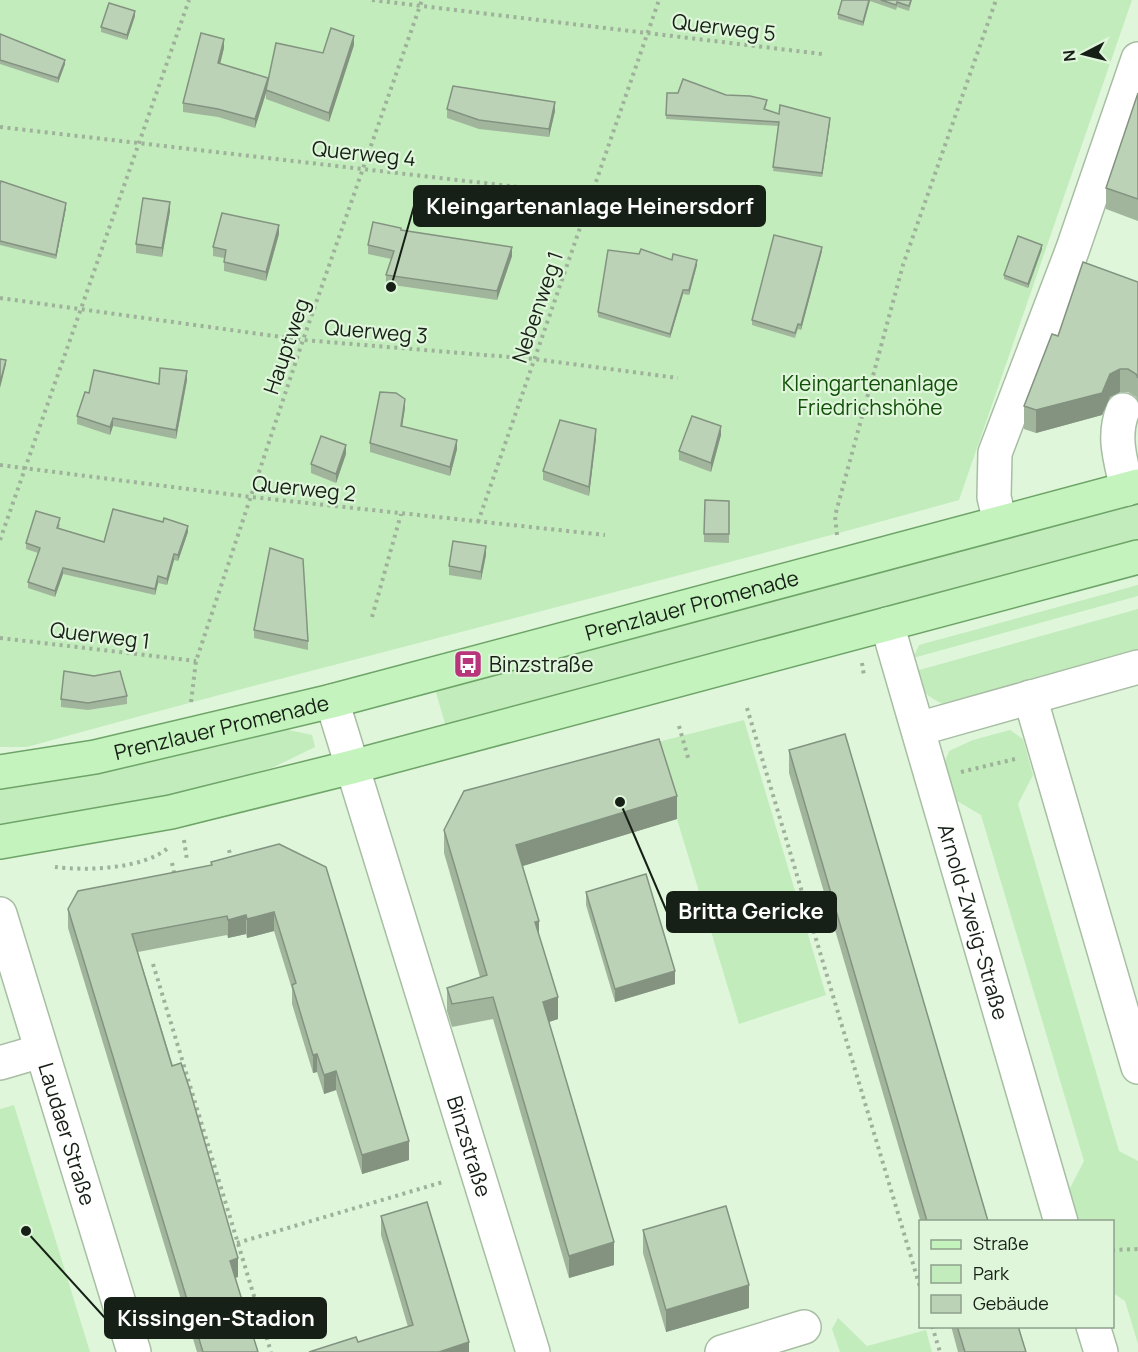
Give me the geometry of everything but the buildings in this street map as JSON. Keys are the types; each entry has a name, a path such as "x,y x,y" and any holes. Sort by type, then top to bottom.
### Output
{"main road":[{"name":"Prenzlauer Promenade","path":"0,772 95,757 332,701 1132,488"},
{"path":"0,842 171,812 352,767 1138,557"}],"street":[{"path":"1000,522 994,497 995,453 1072,251 1138,59"},
{"path":"1123,410 1118,422 1116,442 1132,488"},
{"name":"Arnold-Zweig-Straße","path":"887,624 1062,1220"},
{"path":"918,729 1138,667"},
{"path":"1030,697 1138,1066"},
{"name":"Binzstraße","path":"332,701 534,1352"},
{"name":"Laudaer Straße","path":"0,914 135,1352"},
{"path":"0,1063 41,1051"},
{"path":"722,1352 804,1327"},
{"path":"1094,1328 1101,1352"}],"path":[{"path":"0,540 137,143 189,0"},
{"name":"Querweg 5","path":"372,0 822,54"},
{"name":"Hauptweg","path":"191,704 196,662 303,340 422,0"},
{"name":"Nebenweg 1","path":"478,522 659,0"},
{"path":"837,538 834,516 903,265 996,0"},
{"name":"Querweg 4","path":"0,127 725,211"},
{"name":"Querweg 3","path":"0,298 303,340 534,359 678,378"},
{"name":"Querweg 2","path":"0,465 251,497 605,535"},
{"path":"372,617 401,513"},
{"name":"Querweg 1","path":"0,638 196,662"},
{"path":"747,708 919,1280"},
{"path":"679,726 689,761"},
{"path":"955,773 1017,758"},
{"path":"229,850 233,866"},
{"path":"172,863 176,885"},
{"path":"153,964 271,1352"},
{"path":"237,1243 443,1182"},
{"path":"1114,1250 1138,1249"},
{"path":"933,1328 940,1352"}],"green space":[{"name":"Kleingartenanlage Friedrichshöhe","path":"0,0 1132,0 959,500 27,747 0,747"},
{"path":"1138,502 1138,540 446,727 435,689"},
{"path":"1138,585 1138,596 913,658 919,645"},
{"path":"1138,609 1138,658 951,706 927,694 912,672"},
{"path":"744,720 826,995 739,1024 654,743"},
{"path":"284,729 312,735 315,747 274,767 214,785 50,820 0,826 0,786"},
{"path":"1010,730 1023,739 1033,775 1018,804 1119,1151 1138,1161 1138,1344 1125,1301 1114,1294 1114,1220 1076,1220 1068,1192 1084,1161 981,815 952,798 944,764 949,751 973,740"},
{"path":"14,1105 90,1352 0,1352 0,1109"},
{"path":"838,1318 867,1346 926,1330 932,1352 840,1352 832,1329"}],"place":[{"name":"Kleingartenanlage Heinersdorf","path":"391,287"},
{"name":"Binzstraße","path":"468,664"},
{"name":"Britta Gericke","path":"620,802"},
{"name":"Kissingen-Stadion","path":"26,1231"}]}
